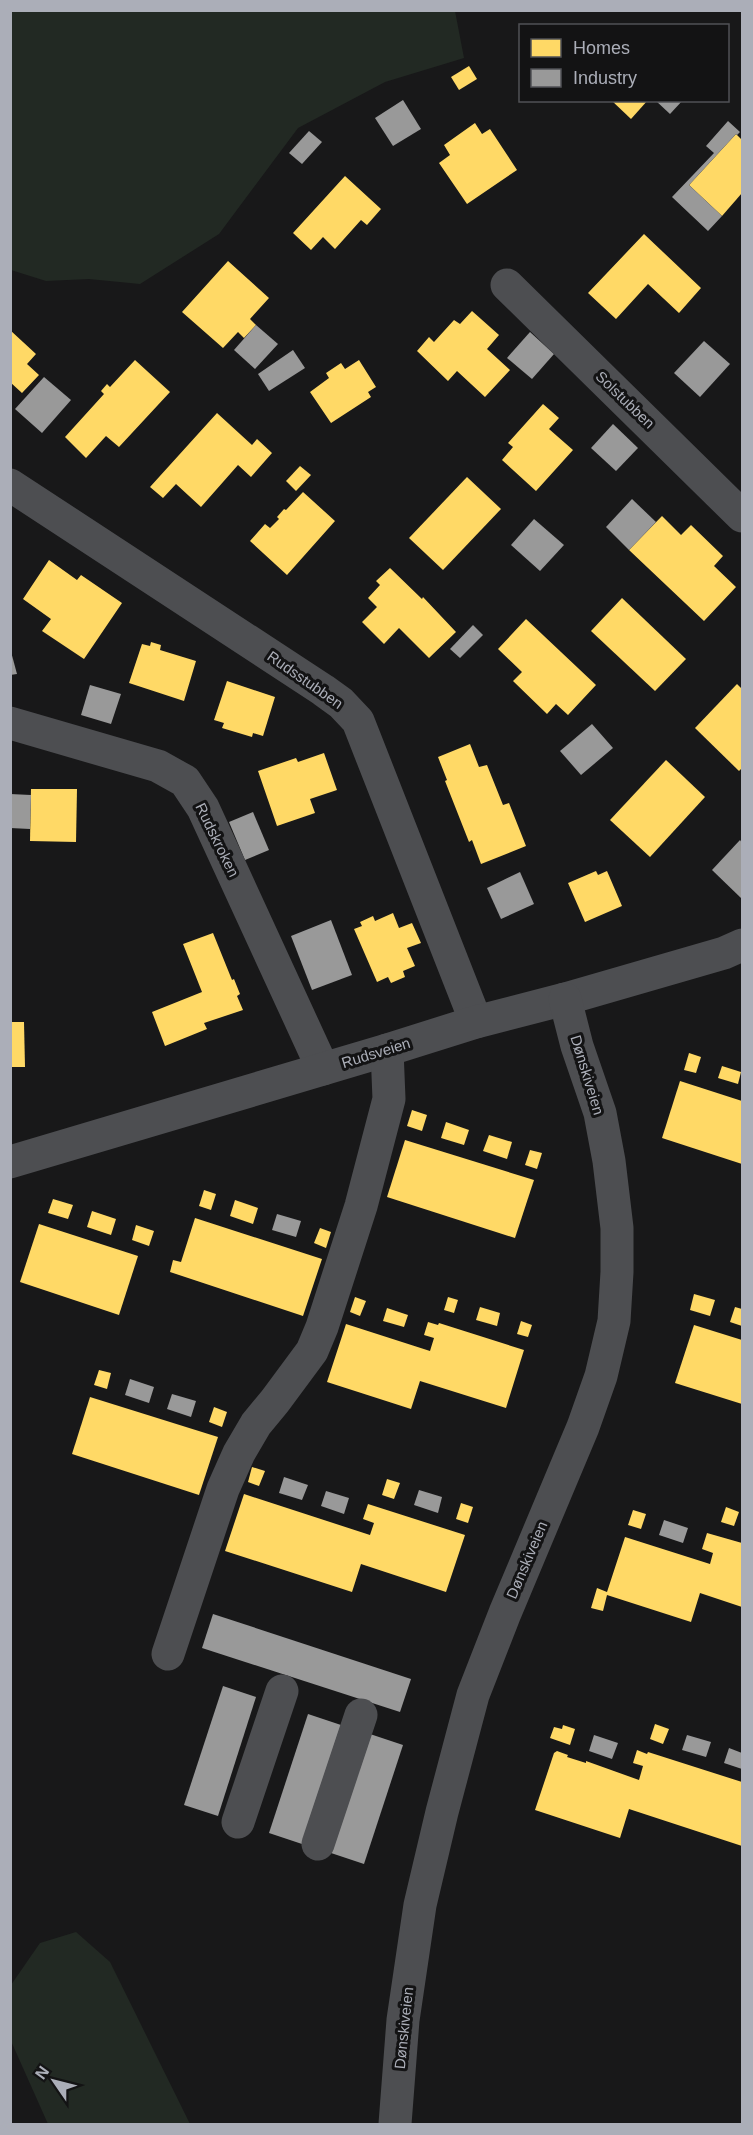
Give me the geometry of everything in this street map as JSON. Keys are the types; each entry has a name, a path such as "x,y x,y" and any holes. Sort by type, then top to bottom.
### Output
{"street":[{"name":"Solstubben","path":"507,285 742,516"},
{"name":"Rudsstubben","path":"10,485 323,690 358,721 476,1022"},
{"name":"Rudskroken","path":"10,723 158,766 185,780 203,808 323,1068"},
{"name":"Rudsveien","path":"10,1162 476,1022 566,999 724,953 742,945"},
{"name":"Dønskiveien","path":"395,2124 403,2020 420,1905 470,1706 505,1612 583,1427 601,1376 614,1321 617,1228 609,1161 600,1113 577,1046 566,999"},
{"path":"168,1654 223,1489 238,1452 256,1424 312,1351 322,1327 361,1206 389,1100 387,1050"},
{"path":"238,1822 282,1690"},
{"path":"318,1844 361,1715"}],"shaded area":[{"path":"10,11 455,11 464,58 385,82 298,128 219,234 140,284 89,279 46,281 11,270"},
{"path":"76,1932 110,1962 190,2124 48,2124 11,2041 11,1985 40,1943"}],"building: Homes":[{"path":"469,66 477,79 459,90 451,77"},
{"path":"613,102 646,102 631,119"},
{"path":"475,123 482,134 490,129 517,170 467,204 439,163 450,155 444,145"},
{"path":"736,134 742,140 742,193 722,216 689,185"},
{"path":"345,176 381,209 367,225 361,220 335,249 323,237 311,250 293,233"},
{"path":"644,234 701,288 679,313 648,284 616,319 588,293"},
{"path":"228,261 269,298 250,319 256,325 244,338 238,332 223,348 182,312"},
{"path":"472,311 499,335 487,349 510,370 485,397 457,371 448,381 417,351 429,337 434,342 454,320 460,324"},
{"path":"10,330 36,354 27,364 39,375 22,393 10,382"},
{"path":"135,360 170,392 119,447 106,436 86,458 65,437 104,394 101,391 107,384 110,387"},
{"path":"359,360 376,387 368,392 371,397 331,423 310,392 329,378 326,373 341,363 345,369"},
{"path":"543,404 559,418 549,429 573,450 536,491 502,460 513,447 508,443"},
{"path":"217,413 252,445 257,439 272,453 251,477 238,465 201,507 176,484 163,498 150,487"},
{"path":"300,466 311,475 296,491 286,481"},
{"path":"467,477 501,509 443,570 409,538"},
{"path":"303,492 335,521 287,575 250,541 265,524 270,528 279,519 277,517 284,509 286,510"},
{"path":"662,516 681,535 691,525 723,556 714,566 736,587 704,621 629,550"},
{"path":"49,560 77,580 81,575 122,603 84,659 42,631 51,619 23,599"},
{"path":"390,568 422,599 423,597 456,632 429,658 399,628 384,644 362,622 377,607 368,598 380,585 376,581"},
{"path":"622,598 686,659 655,691 591,631"},
{"path":"526,619 596,685 568,715 556,704 547,714 513,681 522,672 498,649"},
{"path":"151,642 161,645 160,650 196,661 184,701 129,683 142,644 150,646"},
{"path":"227,681 275,697 263,736 253,733 252,737 222,728 224,723 214,720"},
{"path":"737,684 742,689 742,768 739,771 695,728"},
{"path":"470,744 479,767 487,765 503,805 509,803 526,846 481,864 472,840 469,842 438,757"},
{"path":"324,753 337,790 310,799 315,813 277,826 258,771 296,758 298,762"},
{"path":"666,760 705,797 650,857 610,820"},
{"path":"31,789 77,789 76,842 30,841"},
{"path":"596,871 598,875 607,871 622,906 585,922 568,883"},
{"path":"393,913 399,928 412,923 421,943 407,948 415,966 403,971 405,977 391,983 388,977 377,982 354,929 362,926 360,922 373,916 375,921"},
{"path":"213,933 240,994 237,996 243,1010 204,1023 207,1029 165,1046 152,1012 202,992 183,944"},
{"path":"10,1022 24,1022 25,1067 10,1067"},
{"path":"689,1053 701,1057 696,1073 684,1070"},
{"path":"722,1066 741,1072 738,1084 718,1078"},
{"path":"680,1081 742,1101 742,1164 662,1138"},
{"path":"412,1110 427,1115 422,1131 407,1126"},
{"path":"446,1122 469,1130 464,1145 441,1138"},
{"path":"489,1135 512,1142 507,1159 483,1151"},
{"path":"405,1140 534,1180 515,1238 387,1197"},
{"path":"530,1150 542,1153 537,1169 525,1165"},
{"path":"204,1190 216,1194 211,1210 199,1206"},
{"path":"53,1199 73,1205 68,1219 48,1213"},
{"path":"235,1200 258,1208 253,1224 230,1216"},
{"path":"92,1211 116,1219 111,1235 87,1227"},
{"path":"195,1218 322,1259 303,1316 170,1272 173,1260 181,1262"},
{"path":"39,1224 138,1256 119,1315 20,1282"},
{"path":"136,1225 154,1231 149,1246 132,1240"},
{"path":"320,1228 331,1232 326,1248 314,1243"},
{"path":"694,1294 715,1300 710,1316 690,1310"},
{"path":"355,1297 366,1301 360,1316 350,1312"},
{"path":"448,1297 458,1300 454,1313 444,1310"},
{"path":"480,1307 500,1313 497,1326 476,1320"},
{"path":"735,1307 742,1309 742,1326 730,1322"},
{"path":"387,1308 408,1315 404,1327 383,1321"},
{"path":"521,1321 532,1325 528,1337 517,1334"},
{"path":"428,1322 438,1325 439,1323 524,1350 506,1408 420,1381 411,1409 327,1382 346,1324 430,1351 434,1338 424,1335"},
{"path":"694,1325 742,1340 742,1404 675,1383"},
{"path":"99,1370 111,1373 107,1389 94,1385"},
{"path":"90,1397 218,1437 199,1495 72,1454"},
{"path":"214,1407 227,1412 222,1427 209,1422"},
{"path":"252,1467 265,1471 259,1486 248,1482"},
{"path":"387,1479 400,1483 394,1499 382,1495"},
{"path":"244,1494 370,1535 374,1523 363,1519 368,1504 465,1535 446,1592 361,1564 352,1592 225,1551"},
{"path":"461,1503 473,1507 468,1523 456,1519"},
{"path":"726,1507 739,1512 734,1526 721,1522"},
{"path":"633,1510 646,1514 641,1529 628,1525"},
{"path":"707,1533 742,1543 742,1607 700,1593 691,1622 607,1595 603,1611 591,1608 597,1588 607,1592 625,1537 710,1564 713,1553 702,1549"},
{"path":"655,1724 669,1729 663,1744 650,1739"},
{"path":"563,1725 575,1729 570,1745 550,1738 554,1727 562,1729"},
{"path":"637,1750 742,1782 742,1846 629,1809 620,1838 535,1810 554,1753 557,1751 568,1755 567,1757 586,1763 586,1761 639,1780 643,1766 633,1763"}],"building: Industry":[{"path":"403,100 421,129 393,146 375,118"},
{"path":"657,102 681,102 670,114"},
{"path":"728,121 740,132 689,185 722,216 708,231 672,197 714,153 706,146"},
{"path":"309,131 322,142 302,164 289,153"},
{"path":"256,325 278,344 255,369 234,350"},
{"path":"530,332 554,354 532,379 507,358"},
{"path":"704,341 730,364 700,397 674,373"},
{"path":"293,350 305,368 269,391 258,374"},
{"path":"44,377 71,400 42,433 15,409"},
{"path":"613,424 638,448 616,471 591,448"},
{"path":"632,499 656,522 629,550 606,527"},
{"path":"534,519 564,545 540,571 511,545"},
{"path":"473,625 483,635 460,658 450,649"},
{"path":"10,648 17,674 10,675"},
{"path":"90,685 121,694 111,724 81,715"},
{"path":"592,724 613,748 581,775 560,751"},
{"path":"10,794 31,795 30,829 10,828"},
{"path":"253,812 269,850 245,860 229,822"},
{"path":"740,840 742,843 741,898 712,870"},
{"path":"520,872 534,904 501,919 487,888"},
{"path":"331,920 352,975 312,990 291,936"},
{"path":"277,1214 301,1221 296,1237 272,1230"},
{"path":"130,1379 154,1387 149,1403 125,1395"},
{"path":"172,1394 196,1401 191,1417 167,1409"},
{"path":"284,1477 308,1485 302,1500 279,1493"},
{"path":"419,1490 442,1497 438,1513 414,1505"},
{"path":"326,1491 349,1498 344,1514 321,1506"},
{"path":"664,1520 688,1528 683,1543 659,1535"},
{"path":"213,1614 411,1679 400,1712 202,1648"},
{"path":"223,1686 256,1697 218,1816 184,1805"},
{"path":"308,1714 341,1725 302,1844 269,1833"},
{"path":"370,1734 403,1745 364,1864 331,1853"},
{"path":"594,1735 618,1743 612,1759 589,1751"},
{"path":"687,1735 711,1742 706,1757 682,1750"},
{"path":"729,1748 742,1753 742,1769 724,1763"}]}
